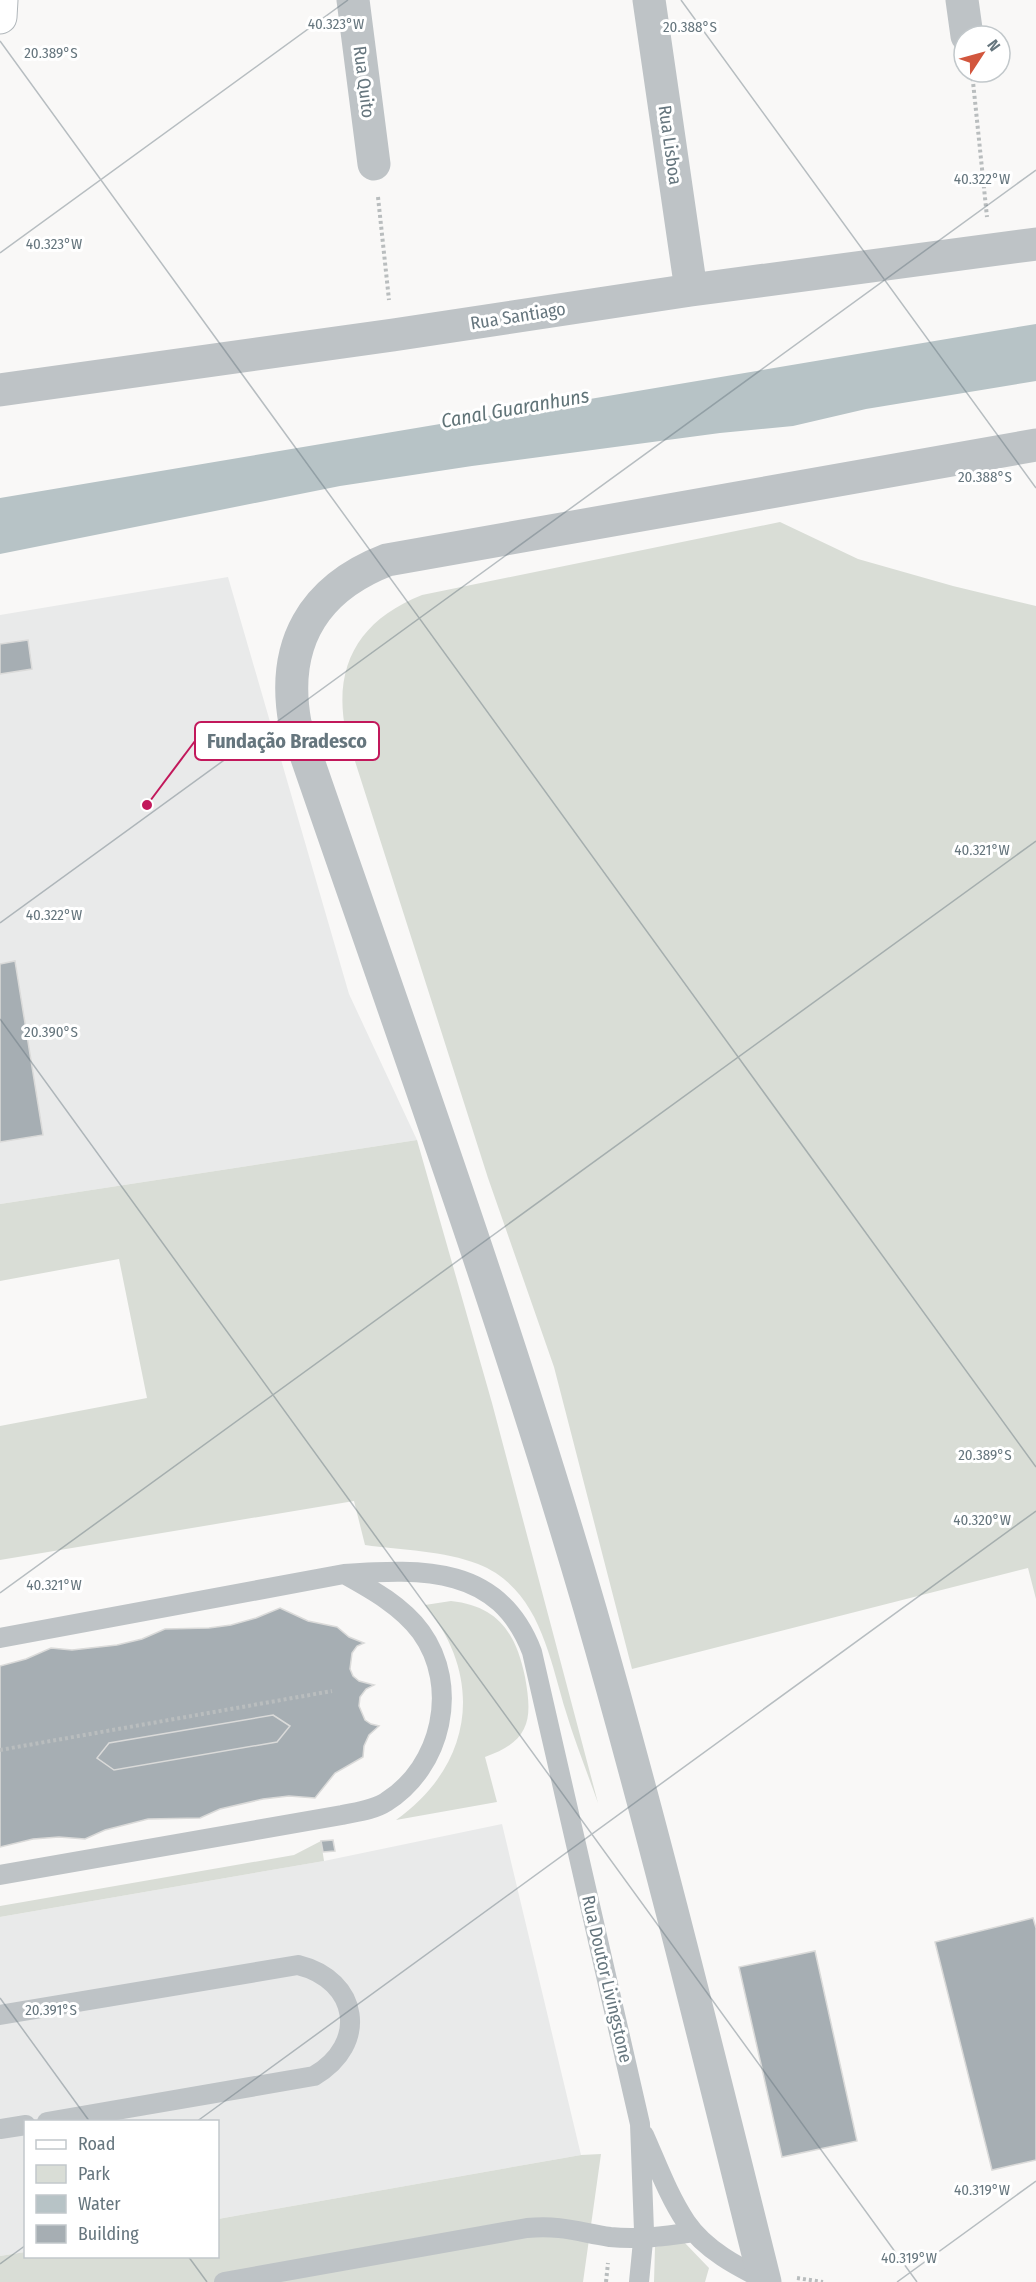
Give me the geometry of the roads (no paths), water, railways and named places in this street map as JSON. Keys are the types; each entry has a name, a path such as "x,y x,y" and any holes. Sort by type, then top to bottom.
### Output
{"street":[{"path":"0,17 1,0"},
{"name":"Rua Quito","path":"353,0 374,164"},
{"name":"Rua Lisboa","path":"649,0 691,290"},
{"path":"962,0 965,24"},
{"name":"Rua Santiago","path":"0,390 393,335 691,290 1036,244"},
{"path":"766,2281 665,1885 590,1609 481,1263 295,723 291,701 294,657 301,636 312,616 327,597 344,581 387,560 1036,446"}],"lane":[{"name":"Rua Doutor Livingstone","path":"0,1638 344,1574 419,1572 466,1581 486,1591 502,1603 525,1633 532,1652 640,2124 674,2201 694,2232 734,2265 766,2281"},
{"path":"0,1875 342,1815 384,1803 399,1793 421,1769 436,1738 441,1720 442,1702 437,1666 422,1633 409,1618 373,1590 344,1574"},
{"path":"0,2015 298,1965 312,1968 326,1976 346,1999 350,2014 350,2029 346,2044 339,2058 314,2076 53,2120"},
{"name":"Rua Doutor Livingstone","path":"639,2282 643,2239 640,2124"},
{"path":"0,2129 24,2125"},
{"path":"224,2282 527,2228 551,2226 611,2237 643,2239 694,2232"}],"water":[{"path":"1036,324 1036,381 866,409 793,426 720,433 340,486 0,554 0,498"}],"place":[{"name":"Fundação Bradesco","path":"147,805"}],"water label":[{"name":"Canal Guaranhuns","path":"515,408"}]}
